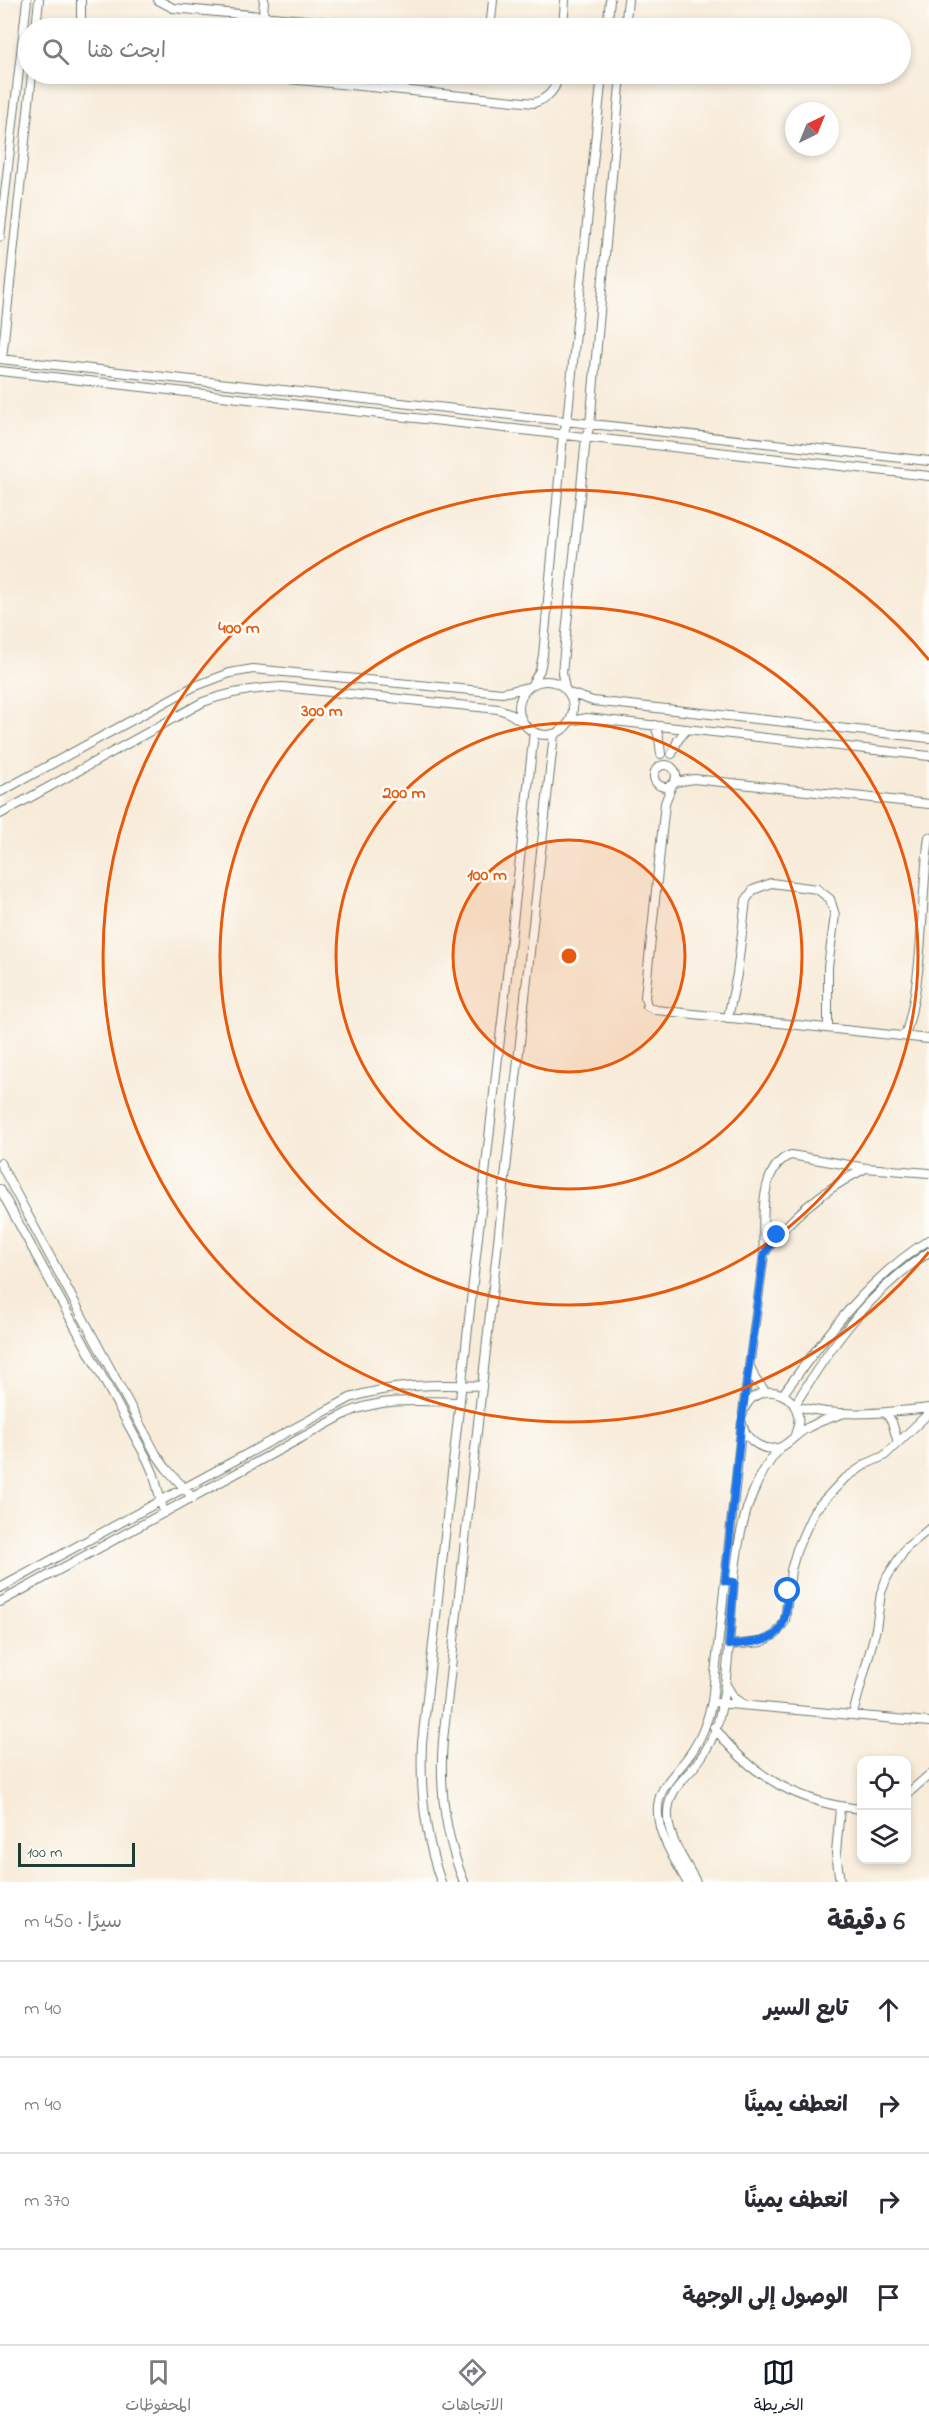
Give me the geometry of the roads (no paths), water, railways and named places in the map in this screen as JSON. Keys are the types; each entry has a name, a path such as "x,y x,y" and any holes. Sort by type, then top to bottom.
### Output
{"street":[{"path":"25,18 27,0"},
{"path":"37,18 39,0"},
{"path":"81,0 81,18"},
{"path":"158,0 173,8 272,18"},
{"path":"263,16 264,0"},
{"path":"491,18 493,0"},
{"path":"564,18 565,0"},
{"path":"608,18 610,0"},
{"path":"626,18 628,0"},
{"path":"0,237 18,79"},
{"path":"31,84 1,359 929,461"},
{"path":"365,84 534,103 550,94 556,84"},
{"path":"523,722 519,703 540,670 543,655 563,435 567,422 601,84"},
{"path":"570,722 573,704 562,673 586,438 590,425 620,84"},
{"path":"0,372 929,476"},
{"path":"0,792 193,687 230,673 253,669 502,693 550,681 567,691 593,701 929,738"},
{"path":"0,814 203,702 231,692 253,688 282,687 498,709 507,712 534,732 542,735 554,734 574,719 587,718 929,756"},
{"path":"655,725 661,760 653,775 665,803"},
{"path":"687,729 678,740 672,763 673,783 665,803 646,1003 650,1008 656,1010 929,1039"},
{"path":"441,1882 425,1822 421,1783 422,1743 534,732"},
{"path":"464,1882 447,1827 442,1792 441,1757 554,734"},
{"path":"661,760 672,763 694,779"},
{"path":"659,786 666,787 673,783 694,779 929,804"},
{"path":"905,1036 920,970 929,837"},
{"path":"728,1018 737,974 746,900 758,886 771,883 817,889 827,895 833,904 835,915 827,987 828,1028"},
{"path":"687,1882 664,1838 659,1821 659,1803 669,1778 694,1749 708,1719 712,1702 743,1413 764,1254 765,1200 772,1170 782,1158 791,1155 866,1168 929,1173"},
{"path":"0,1163 156,1454 193,1498"},
{"path":"764,1254 777,1235 804,1208 834,1186 866,1168"},
{"path":"0,1189 147,1459 164,1513"},
{"path":"783,1394 828,1332 870,1286 896,1263 929,1240"},
{"path":"795,1435 799,1420 795,1405 837,1339 877,1294 929,1252"},
{"path":"828,1332 837,1339"},
{"path":"749,1364 755,1379 766,1392"},
{"path":"0,1588 350,1398 383,1389 482,1386"},
{"path":"743,1413 752,1399 766,1392 783,1394 795,1405 820,1412 886,1413 929,1408"},
{"path":"0,1602 356,1408 398,1400 460,1402"},
{"path":"696,1882 669,1825 670,1799 678,1783 699,1761 716,1730 723,1704 734,1582 749,1500 764,1467 781,1446 795,1435 819,1422 845,1413"},
{"path":"886,1413 892,1422 898,1443"},
{"path":"729,1645 762,1642 782,1628 787,1613 788,1591 794,1559 814,1511 843,1480 884,1456 929,1413"},
{"path":"742,1424 748,1437 759,1446 767,1448 781,1446"},
{"path":"853,1714 876,1629 880,1593 886,1576 906,1548 929,1529"},
{"path":"725,1581 734,1582"},
{"path":"725,1682 730,1693 745,1706"},
{"path":"712,1702 929,1722"},
{"path":"708,1719 743,1760 775,1784 812,1800 840,1808 857,1809"},
{"path":"911,1791 929,1775"},
{"path":"669,1778 678,1783"},
{"path":"840,1808 836,1853 840,1882"}]}
